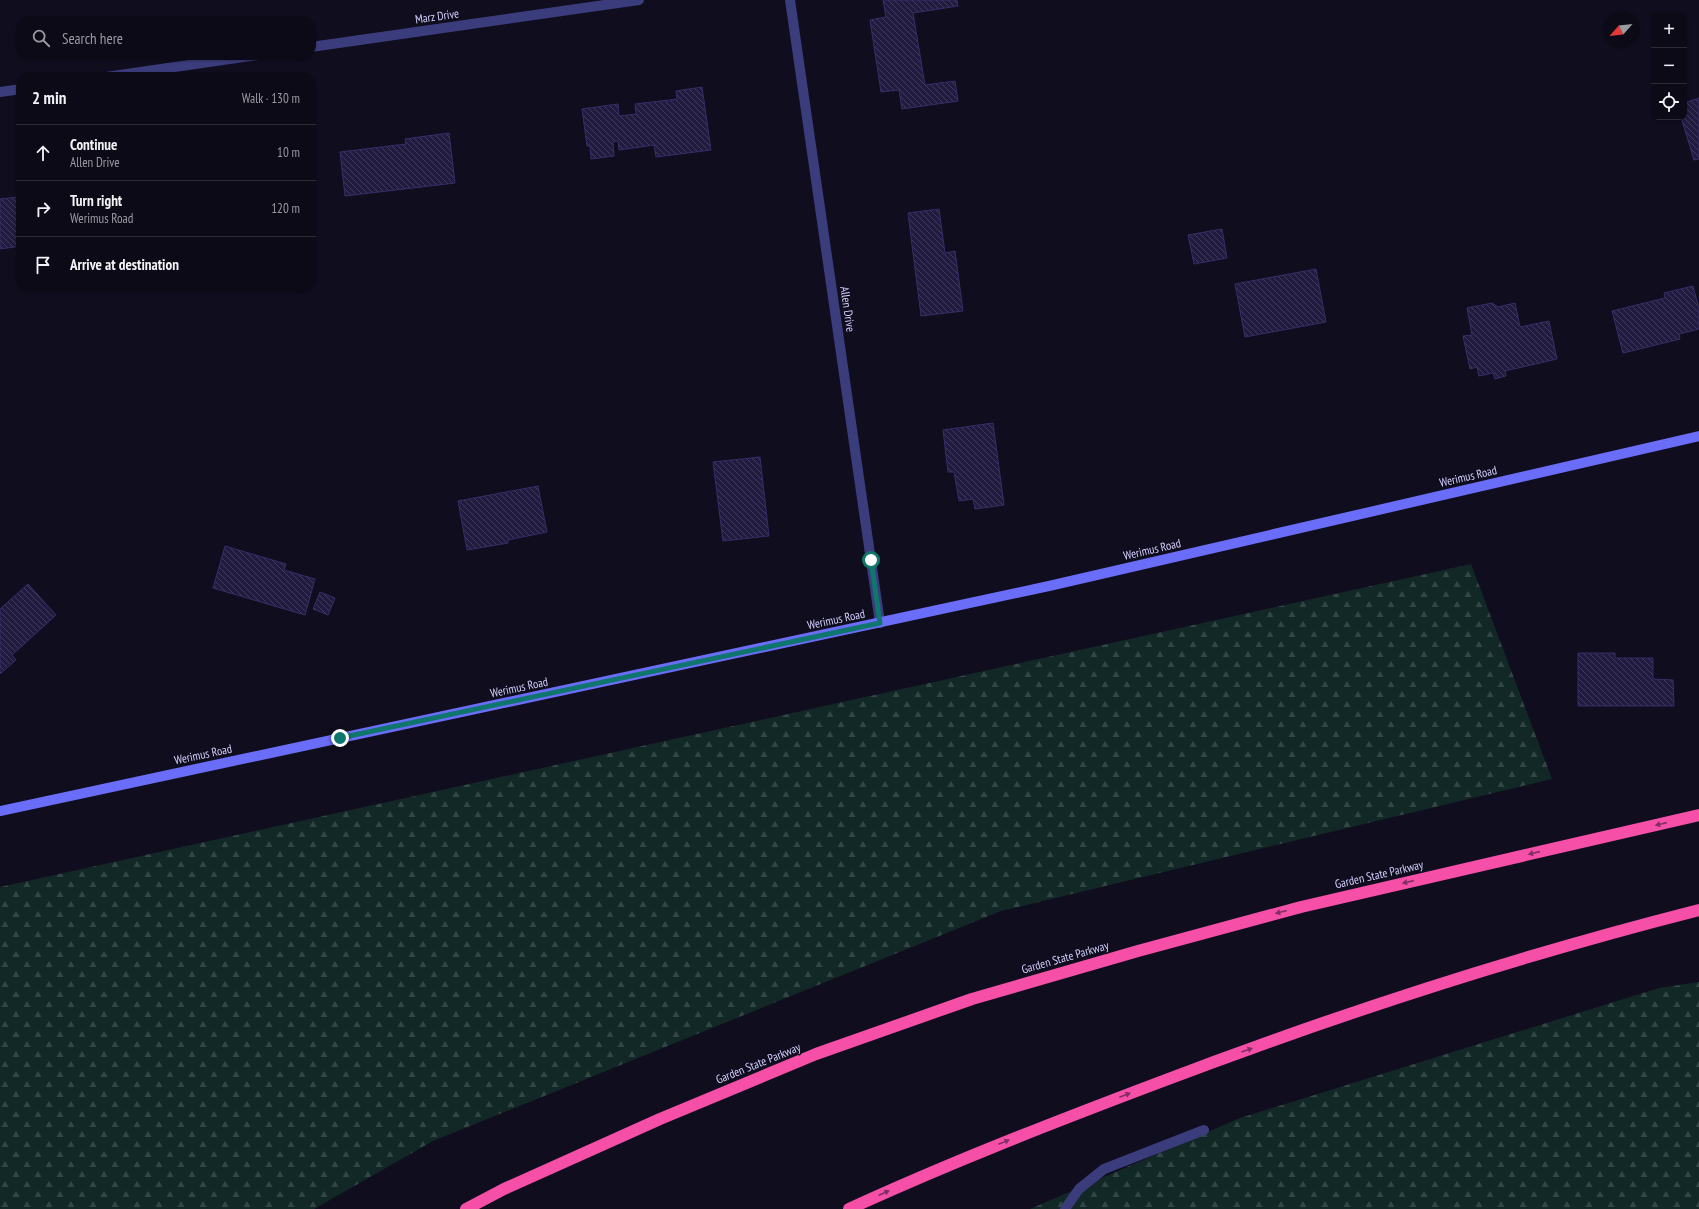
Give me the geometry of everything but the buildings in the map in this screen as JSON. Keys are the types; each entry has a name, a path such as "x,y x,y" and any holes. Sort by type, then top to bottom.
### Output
{"highway":[{"name":"Garden State Parkway","path":"466,1209 504,1189 667,1116 816,1054 972,999 1138,951 1301,907 1699,815"},
{"path":"849,1209 898,1186 1052,1122 1361,1009 1531,956 1699,910"}],"main road":[{"name":"Werimus Road","path":"0,811 1049,586 1699,436"}],"street":[{"name":"Marz Drive","path":"316,46 639,0"},
{"name":"Allen Drive","path":"790,0 880,623"},
{"path":"141,72 223,60"},
{"path":"0,92 16,90"},
{"path":"1065,1209 1079,1189 1104,1169 1204,1130"}],"green space":[{"path":"1471,564 1552,779 1001,911 433,1141 314,1209 0,1209 0,887"},
{"path":"1699,982 1699,1209 1030,1209 1240,1118 1659,988"}],"route":[{"path":"340,738 880,623 871,560"}]}
